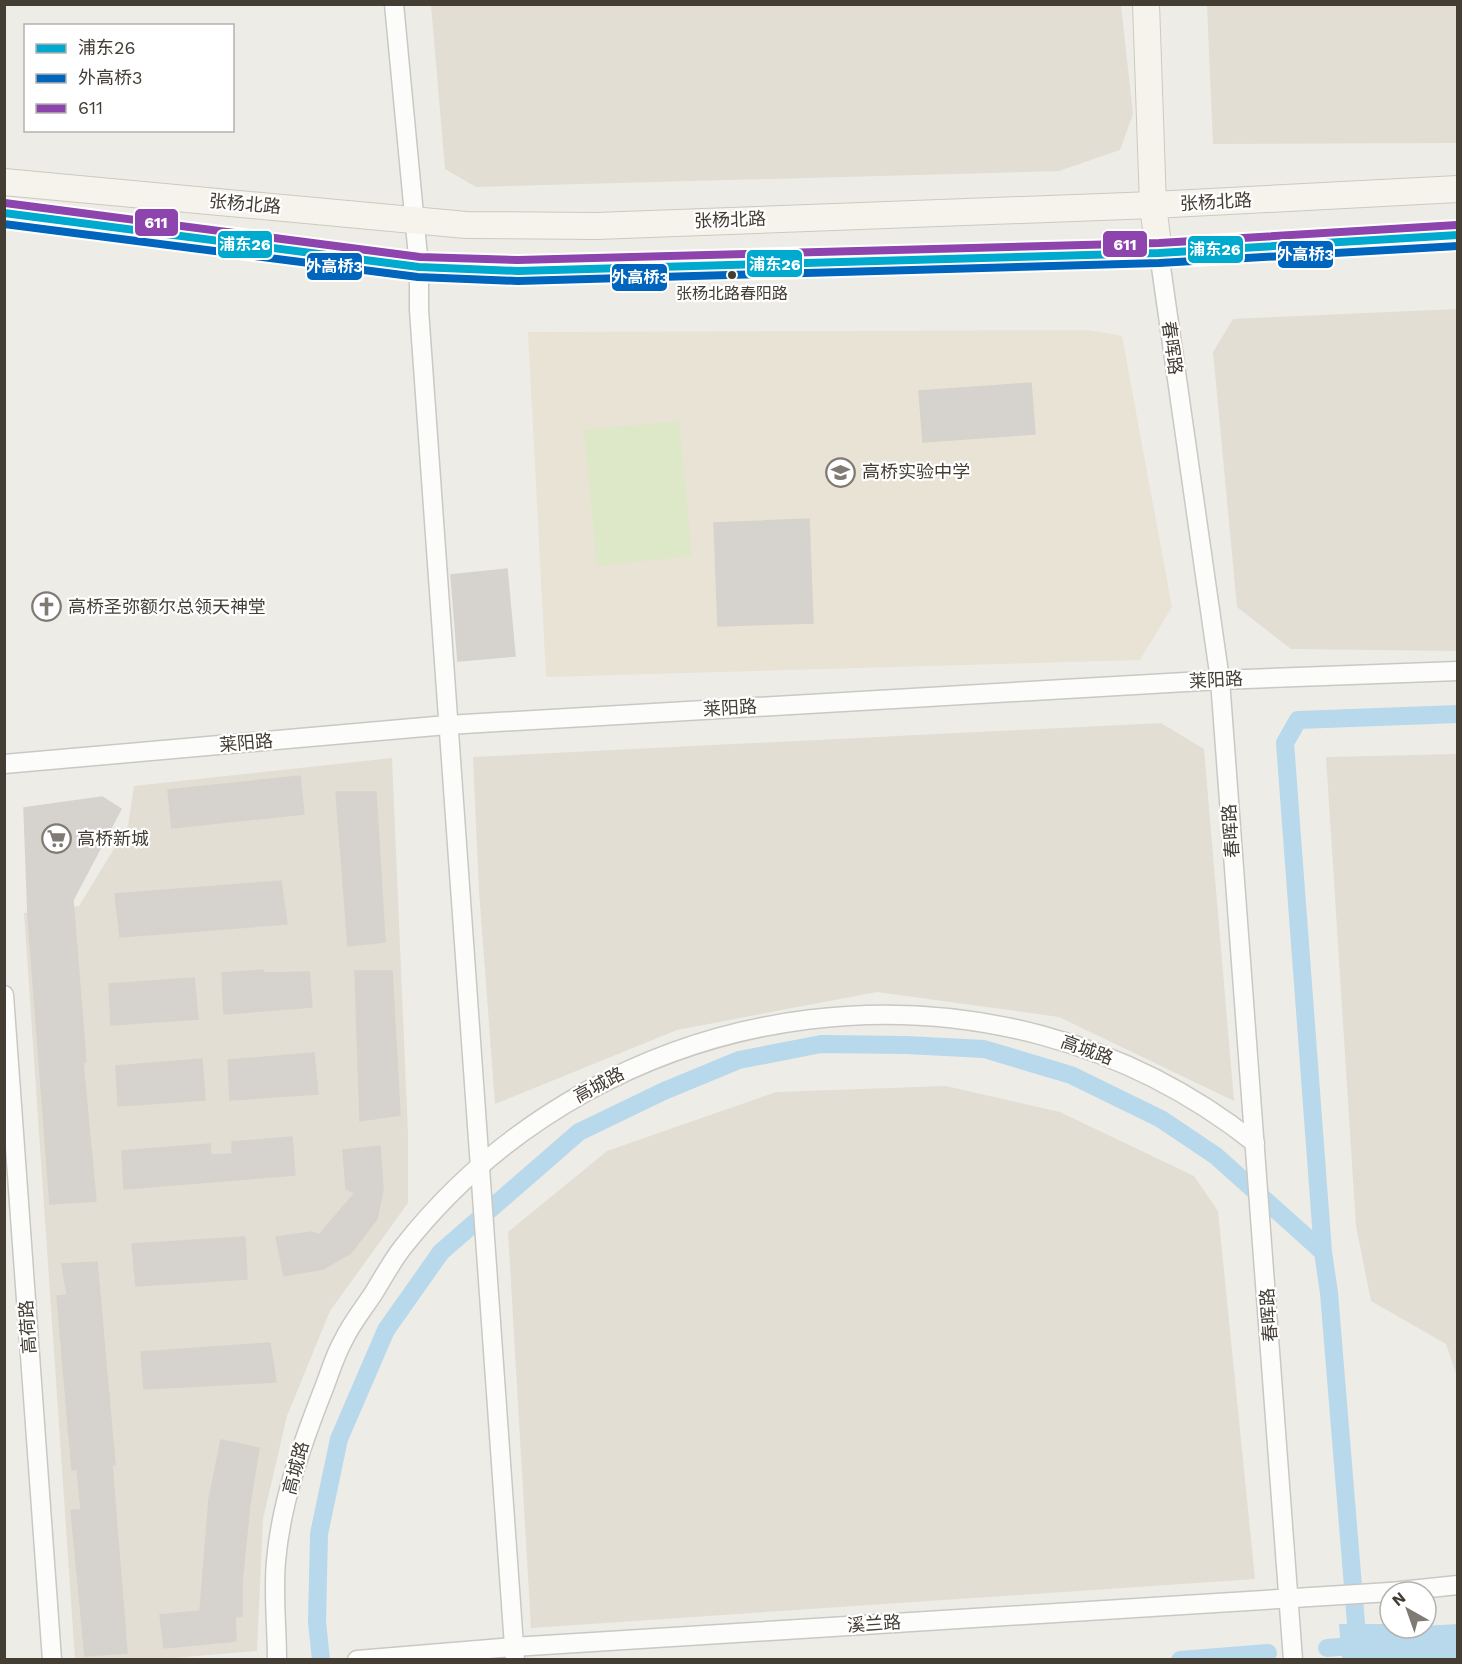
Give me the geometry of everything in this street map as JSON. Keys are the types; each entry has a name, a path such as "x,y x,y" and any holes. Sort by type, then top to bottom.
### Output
{"main road":[{"name":"春晖路","path":"1146,4 1153,205 1159,253"},
{"name":"张杨北路","path":"4,182 466,225 596,226 1153,205 1458,189"},
{"path":"4,213 419,267 518,271 1159,253 1458,235"}],"street":[{"path":"394,4 419,267 419,310 447,725 514,1653"},
{"name":"春晖路","path":"1159,253 1220,680 1293,1659"},
{"name":"莱阳路","path":"4,764 447,725 1220,680 1458,671"},
{"name":"高荷路","path":"4,994 52,1659"},
{"name":"高城路","path":"277,1659 276,1561 296,1459 343,1341 403,1247 478,1168 550,1112 637,1065 726,1034 828,1015 890,1013 973,1020 1040,1034 1112,1057 1221,1116 1255,1143"},
{"name":"溪兰路","path":"1438,1587 1458,1585"},
{"name":"溪兰路","path":"357,1659 514,1653 1378,1592"}],"shaded area":[{"path":"431,5 1121,5 1133,114 1120,150 1059,171 476,187 445,169"},
{"path":"1207,5 1457,5 1457,143 1213,144"},
{"path":"1457,309 1457,651 1291,649 1237,607 1213,352 1233,319"},
{"name":"高桥实验中学","path":"1088,330 1122,336 1172,607 1140,660 546,677 528,332"},
{"path":"1161,723 1204,749 1234,1101 1059,1017 877,992 677,1030 495,1104 479,891 473,757"},
{"path":"1458,754 1457,1376 1446,1344 1371,1301 1356,1226 1326,757"},
{"path":"392,758 408,1134 408,1203 330,1311 287,1416 263,1519 257,1651 161,1659 75,1659 24,913 79,906 128,826 134,786"},
{"path":"946,1086 1060,1112 1194,1176 1218,1211 1255,1579 531,1628 508,1232 607,1151 776,1092"}],"green space":[{"path":"679,421 692,556 597,566 584,430"}],"water":[{"path":"1339,1624 1378,1624 1378,1640 1438,1640 1438,1625 1457,1624 1457,1659 1342,1659"}],"building":[{"path":"1031,383 1035,434 923,442 919,391"},
{"path":"809,519 813,623 718,626 714,523"},
{"path":"507,569 515,656 458,661 451,575"},
{"path":"300,776 304,814 172,828 168,790"},
{"path":"336,792 376,792 385,942 348,946"},
{"path":"102,797 121,809 73,900 86,1062 83,1063 96,1201 50,1204 28,916 24,808"},
{"path":"281,881 287,924 120,937 115,894"},
{"path":"263,970 263,973 309,972 312,1007 224,1014 222,973"},
{"path":"355,971 392,971 400,1115 360,1121"},
{"path":"194,978 198,1019 111,1025 109,984"},
{"path":"314,1053 318,1094 230,1100 228,1060"},
{"path":"202,1059 205,1100 118,1106 116,1066"},
{"path":"292,1137 295,1175 124,1189 122,1151 210,1144 211,1155 232,1154 232,1142"},
{"path":"380,1146 383,1190 377,1219 351,1253 323,1269 284,1276 276,1237 312,1232 319,1235 355,1193 346,1189 343,1150"},
{"path":"245,1237 247,1279 136,1286 132,1244"},
{"path":"97,1262 115,1465 112,1465 127,1653 85,1656 71,1510 81,1510 77,1469 72,1470 57,1296 67,1295 62,1264"},
{"path":"270,1343 276,1382 144,1389 141,1352"},
{"path":"221,1440 259,1448 250,1504 242,1582 242,1616 235,1617 236,1641 164,1648 160,1615 200,1611 209,1499"}],"waterway":[{"path":"1359,1660 1329,1293 1323,1252 1285,743 1298,720 1458,714"},
{"path":"321,1660 317,1622 319,1534 339,1439 386,1330 441,1252 579,1132 664,1091 739,1060 821,1044 906,1045 984,1049 1071,1075 1161,1119 1216,1156 1323,1252"},
{"path":"1327,1648 1363,1645"},
{"path":"1180,1660 1268,1653"}],"transit line":[{"name":"611","path":"5,203 420,257 518,260 1159,243 1457,225"},
{"name":"浦东26","path":"4,213 419,267 518,271 1159,253 1458,235"},
{"name":"外高桥3","path":"4,224 418,277 518,281 1159,263 1458,246"}],"place":[{"name":"张杨北路春阳路","path":"732,275"},
{"name":"高桥实验中学","path":"841,472"},
{"name":"高桥圣弥额尔总领天神堂","path":"47,607"},
{"name":"高桥新城","path":"56,839"}]}
